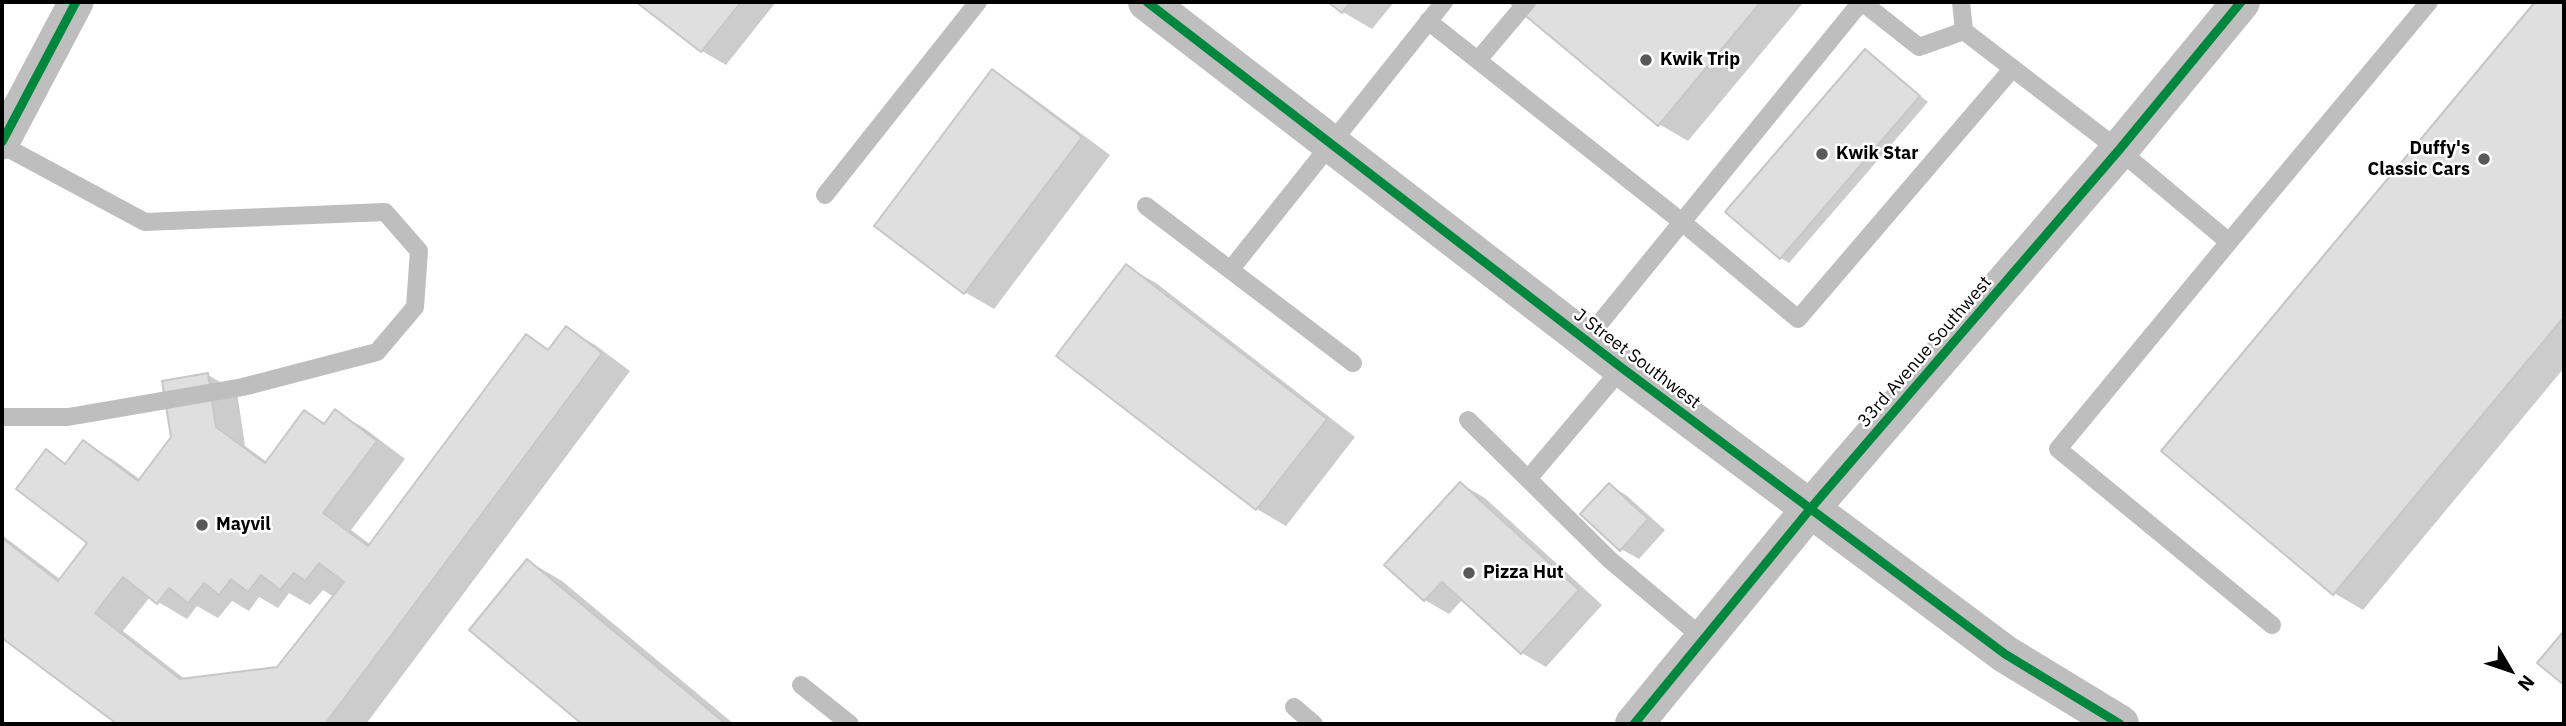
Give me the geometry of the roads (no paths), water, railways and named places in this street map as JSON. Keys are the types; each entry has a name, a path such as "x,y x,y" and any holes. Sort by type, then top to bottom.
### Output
{"street":[{"path":"2,143 76,2"},
{"name":"J Street Southwest","path":"1147,2 1622,368 2005,654 2120,724"},
{"name":"33rd Avenue Southwest","path":"1634,724 1811,508 2119,150 2241,2"}],"lane":[{"path":"825,195 978,2"},
{"path":"1231,269 1444,2"},
{"path":"1478,60 1527,2"},
{"path":"1586,340 1861,2 1919,47 1964,31"},
{"path":"1961,2 1964,31 2119,150 2229,242"},
{"path":"2272,625 2058,449 2429,2"},
{"path":"1428,21 1682,222 1798,318 2012,68"},
{"path":"2,143 145,222 385,212 419,251 415,307 377,352 243,387 68,416 2,417"},
{"path":"1146,206 1353,363"},
{"path":"1528,479 1622,368"},
{"path":"1468,420 1609,559 1703,639"},
{"path":"801,685 850,724"},
{"path":"1294,708 1314,724"}],"place":[{"name":"Kwik Trip","path":"1646,60"},
{"name":"Kwik Star","path":"1822,154"},
{"name":"Duffy's Classic Cars","path":"2484,159"},
{"name":"Mayvil","path":"202,525"},
{"name":"Pizza Hut","path":"1469,573"}]}
